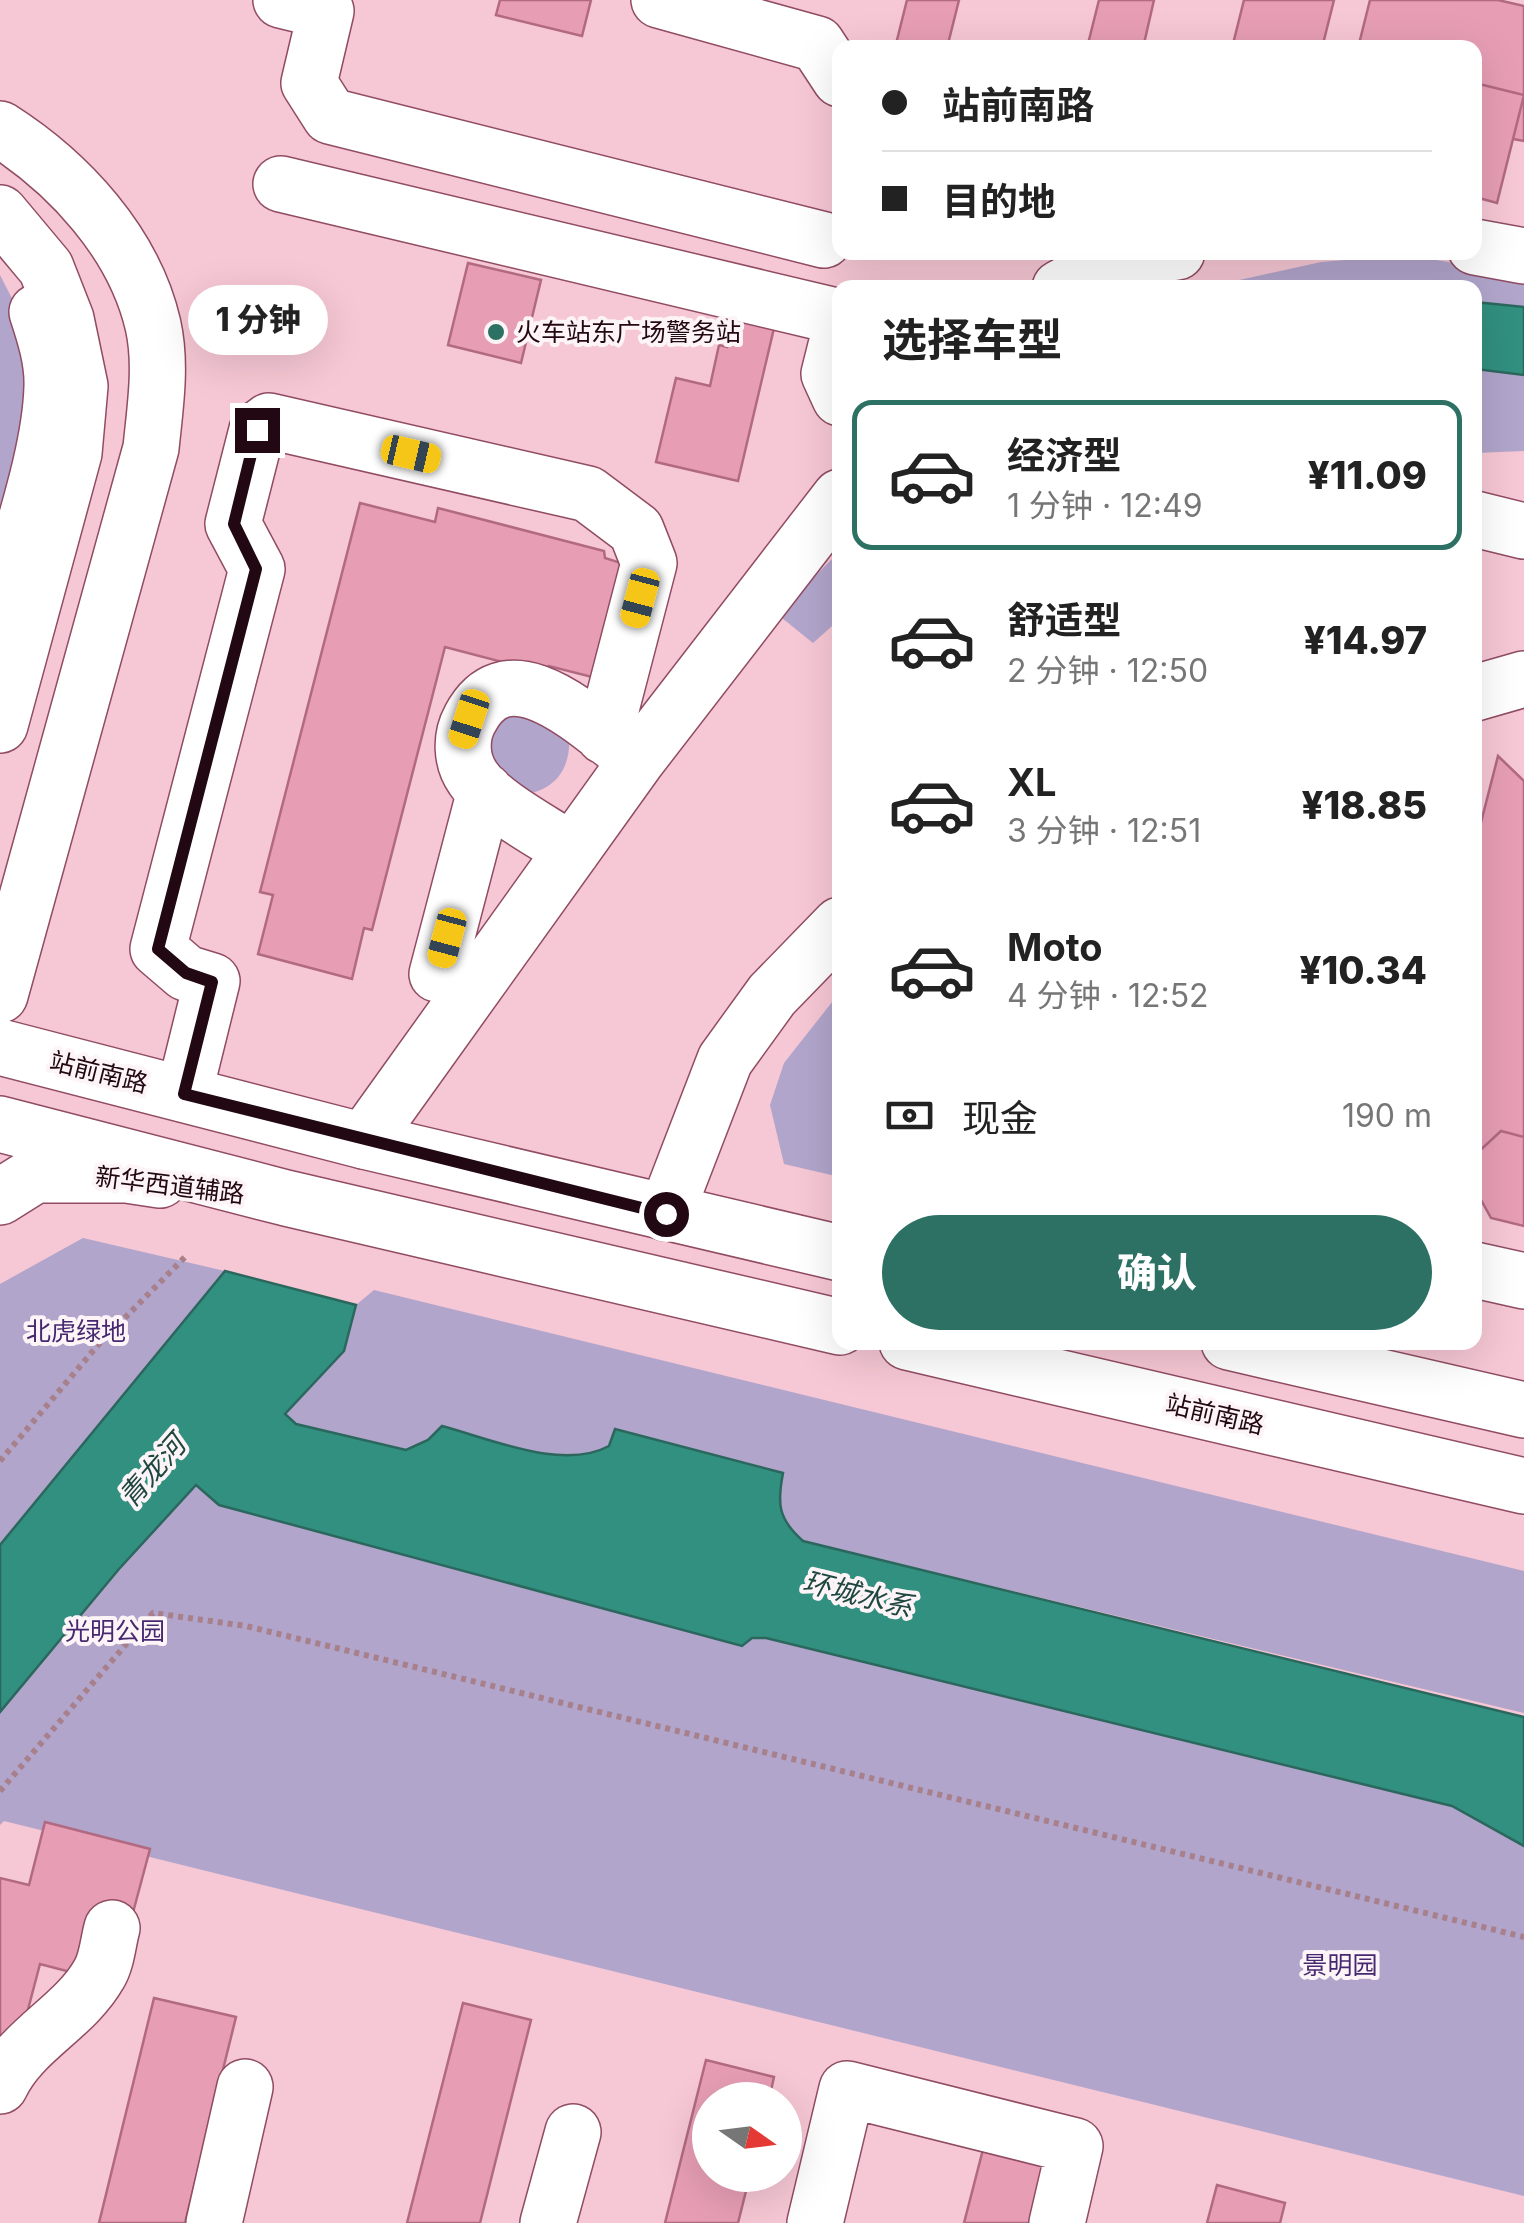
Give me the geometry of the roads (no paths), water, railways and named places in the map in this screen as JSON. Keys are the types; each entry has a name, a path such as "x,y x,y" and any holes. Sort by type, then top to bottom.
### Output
{"main road":[{"path":"281,0 326,12 310,82 330,116 824,240"},
{"path":"659,0 816,44 832,68"},
{"path":"0,128 32,149 94,210 126,259 153,325 158,384 151,448 0,995"},
{"path":"281,184 832,315"},
{"path":"0,212 46,268 66,319 80,386 74,453 0,725"},
{"path":"1482,248 1524,256"},
{"path":"0,250 31,297 45,337 52,384 48,426 0,612"},
{"path":"1086,268 1132,260"},
{"path":"184,1094 212,982 186,973 158,949 256,569 234,524 257,430 270,421 588,494 636,530 649,564 620,748 572,851 364,1141"},
{"path":"620,748 832,506"},
{"path":"1482,521 1524,531"},
{"path":"1482,691 1524,679"},
{"path":"572,851 485,791 472,777 464,758 463,738 469,719 480,704 495,694 531,688 548,694 620,748"},
{"path":"437,974 485,791"},
{"path":"666,1214 725,1060 772,995 832,933"},
{"name":"站前南路","path":"0,1047 364,1141 832,1251"},
{"path":"0,1124 286,1198 832,1325"},
{"name":"新华西道辅路","path":"0,1197 35,1175 126,1175 286,1198"},
{"path":"1482,1272 1524,1281"},
{"name":"站前南路","path":"941,1350 1524,1486"},
{"path":"1264,1350 1524,1410"},
{"path":"0,2086 9,2066 84,1994 101,1972 112,1928"},
{"path":"214,2223 245,2087"},
{"path":"815,2223 847,2089 1075,2146 1057,2223"},
{"path":"548,2223 572,2132"}],"water":[{"path":"1482,303 1524,307 1524,375 1482,370"},
{"path":"225,1271 356,1305 344,1351 285,1414 296,1424 406,1450 428,1440 442,1426 504,1445 570,1455 609,1446 615,1429 783,1473 781,1510 803,1541 1524,1717 1524,1846 1452,1806 766,1638 752,1638 742,1646 219,1505 196,1485 119,1569 0,1712 0,1545"}],"place":[{"name":"火车站东广场警务站","path":"496,332"}],"park label":[{"name":"北虎绿地","path":"76,1331"},
{"name":"光明公园","path":"115,1631"},
{"name":"景明园","path":"1340,1965"}],"water label":[{"name":"青龙河","path":"152,1471"},
{"name":"环城水系","path":"858,1594"}]}
